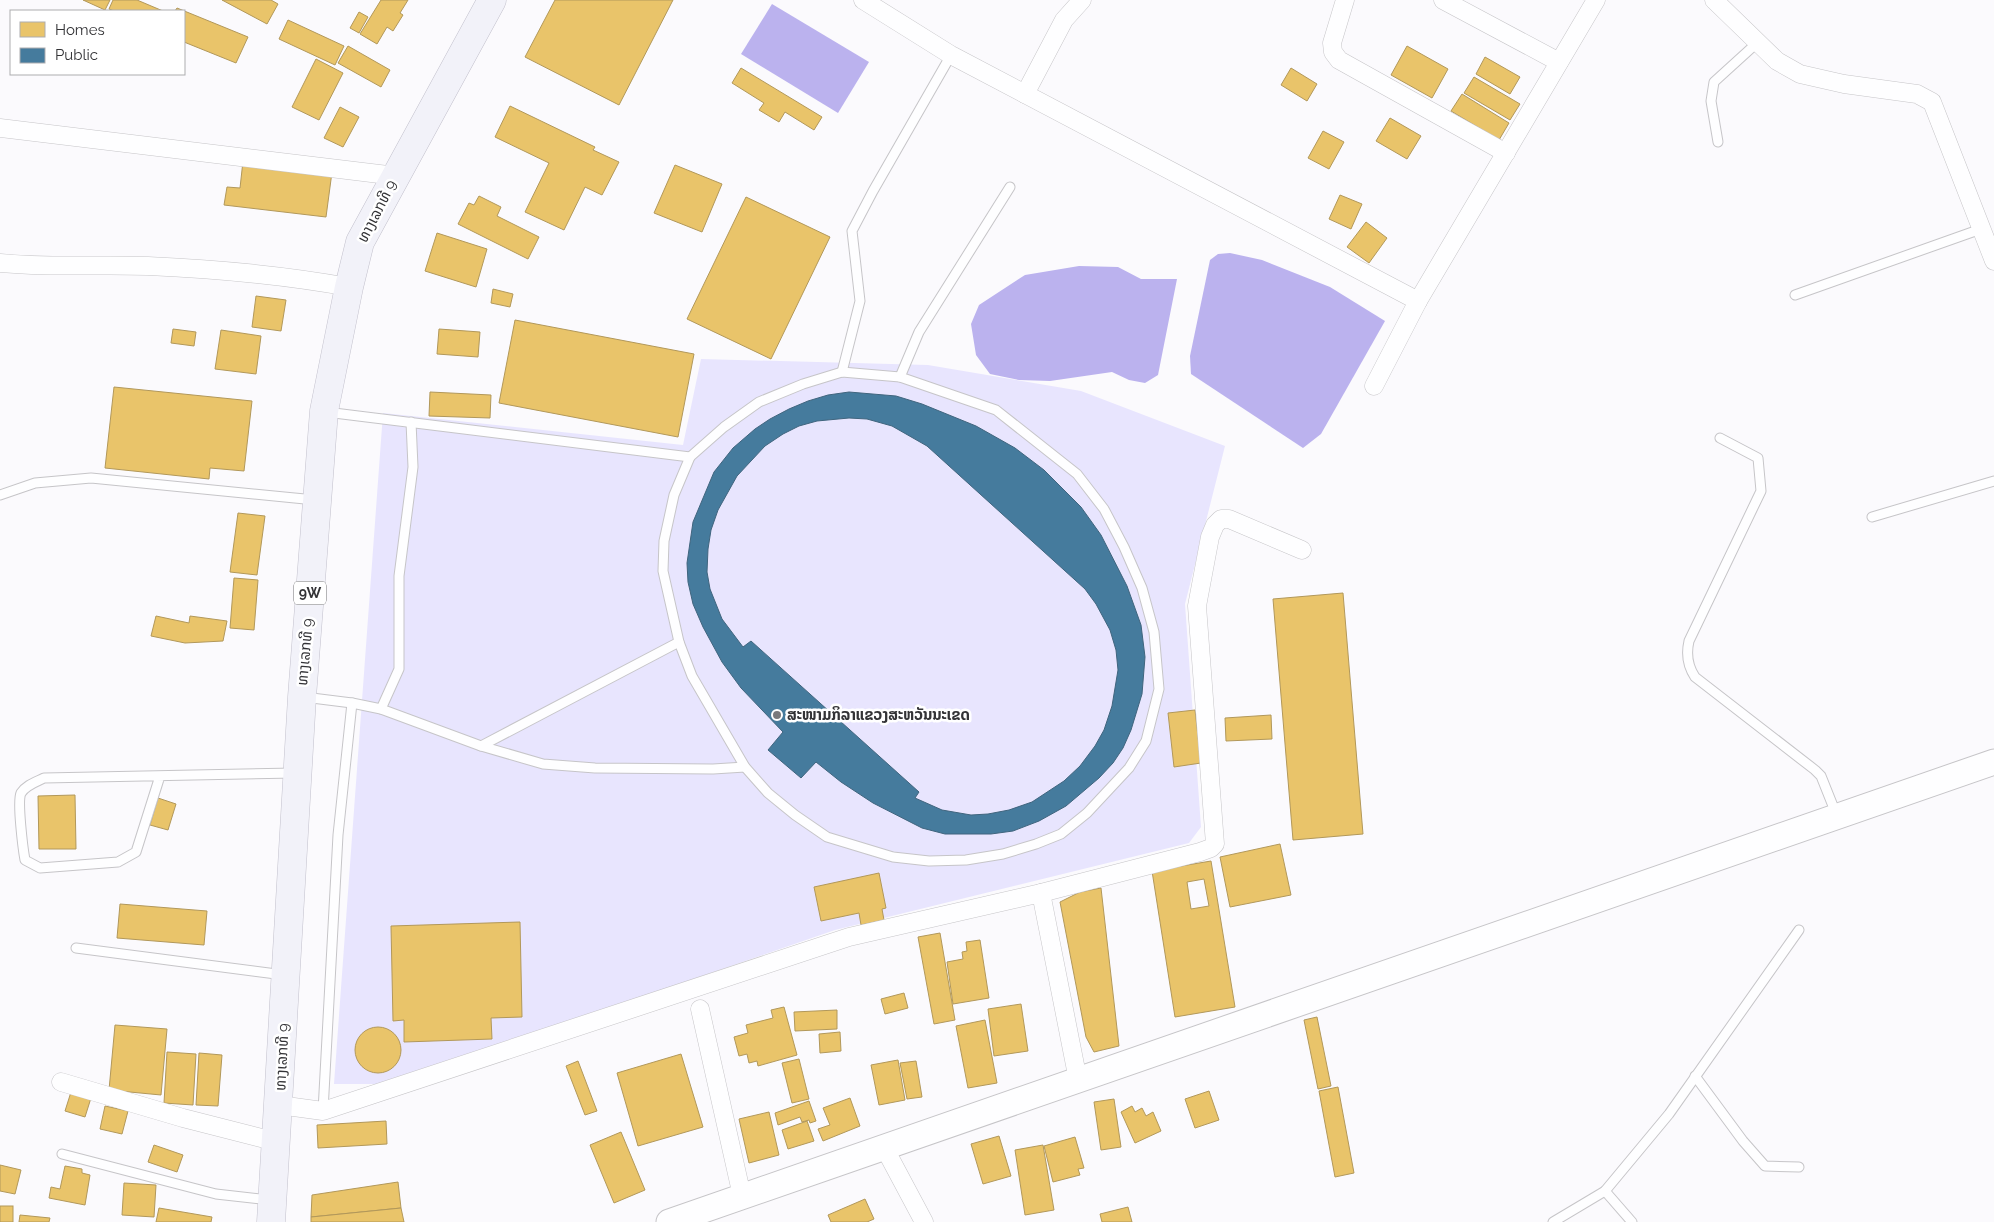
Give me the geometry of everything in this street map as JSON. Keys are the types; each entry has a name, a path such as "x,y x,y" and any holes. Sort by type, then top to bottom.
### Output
{"main road":[{"name":"ທາງເລກທີ 9","path":"272,1211 302,697 324,411 360,242 492,0"}],"street":[{"path":"863,0 951,55 1418,301"},
{"path":"1025,94 1064,20 1082,0"},
{"path":"1345,0 1332,43 1333,52 1339,60 1506,152"},
{"path":"1443,0 1559,62"},
{"path":"1374,386 1418,301 1596,0"},
{"path":"1714,0 1777,61 1800,74 1844,84 1917,94 1932,102 1994,261"},
{"path":"0,128 396,176"},
{"path":"0,263 23,265 148,266 293,277 349,287"},
{"path":"279,1105 323,1111 849,937 1042,893 1210,848 1215,844 1197,606 1210,537 1215,525 1221,519 1229,519 1302,550"},
{"path":"669,1222 1994,762"},
{"path":"1042,893 1078,1080"},
{"path":"700,1009 742,1196"},
{"path":"61,1082 183,1118 277,1142"},
{"path":"884,1147 924,1222"}],"lane":[{"path":"1718,142 1712,101 1714,82 1758,42"},
{"path":"842,372 860,301 852,231 951,55"},
{"path":"900,377 919,332 1010,187"},
{"path":"1795,295 1981,229"},
{"path":"842,372 874,373 900,377 996,410 1077,474 1104,509 1124,546 1142,588 1154,632 1159,689 1146,741 1129,768 1087,814 1061,834 1003,854 966,860 929,861 893,857 827,837 795,816 768,793 745,767 692,676 679,642 663,572 664,541 674,495 690,457 724,427 759,402 804,384 842,372"},
{"path":"324,411 690,457"},
{"path":"382,708 399,669 399,576 413,467 411,422"},
{"path":"1720,438 1758,458 1761,491 1689,640 1686,654 1690,669 1695,677 1821,776 1837,816"},
{"path":"0,495 35,483 91,478 317,500"},
{"path":"1872,517 1994,481"},
{"path":"481,746 679,642"},
{"path":"302,697 382,708 481,746 543,764 586,767 713,769 745,767"},
{"path":"323,1111 338,835 352,703"},
{"path":"160,776 136,852 118,862 40,868 25,860 22,848 20,796 25,788 44,778 298,773"},
{"path":"1553,1222 1605,1192 1669,1114 1799,930"},
{"path":"76,948 286,975"},
{"path":"1695,1076 1743,1141 1765,1166 1799,1167"},
{"path":"62,1154 216,1194 272,1211"},
{"path":"1605,1192 1632,1222"}],"shaded area":[{"path":"772,4 869,62 838,113 741,54"},
{"path":"1230,253 1262,260 1330,287 1385,321 1321,434 1303,448 1191,374 1190,356 1210,260 1218,254"},
{"path":"1079,266 1118,267 1141,279 1177,279 1158,375 1145,383 1129,380 1112,372 1050,381 1019,380 990,374 976,355 971,324 979,305 1025,275"},
{"name":"ສະໜາມກິລາແຂວງສະຫວັນນະເຂດ","path":"701,359 928,365 1081,391 1225,446 1185,604 1201,827 1189,843 835,930 390,1084 334,1084 383,413 683,445"}],"building: Homes":[{"path":"83,0 110,0 105,10"},
{"path":"113,0 137,0 161,10 112,10 109,9"},
{"path":"222,0 271,0 278,4 267,24"},
{"path":"381,0 408,0 400,13 403,15 393,31 387,27 377,44 360,34"},
{"path":"555,0 673,0 619,105 525,57"},
{"path":"185,11 248,37 236,63 185,42"},
{"path":"359,12 368,17 359,33 350,28"},
{"path":"288,20 344,46 335,65 279,39"},
{"path":"348,46 390,70 381,87 338,63"},
{"path":"1407,46 1448,69 1432,98 1391,75"},
{"path":"1485,57 1520,77 1510,94 1476,74"},
{"path":"316,59 343,73 319,120 292,107"},
{"path":"741,68 822,117 814,130 785,112 779,122 759,110 764,103 732,83"},
{"path":"1291,68 1317,84 1307,101 1281,85"},
{"path":"1474,77 1520,104 1510,120 1464,93"},
{"path":"1462,94 1509,123 1499,140 1451,111"},
{"path":"510,106 595,147 593,150 619,162 602,195 585,187 564,230 525,212 549,163 495,137"},
{"path":"340,107 359,117 343,147 324,138"},
{"path":"1390,118 1421,136 1407,159 1376,141"},
{"path":"1323,131 1344,142 1329,169 1308,158"},
{"path":"243,161 332,172 326,217 224,205 227,187 240,188"},
{"path":"675,165 722,184 702,232 654,213"},
{"path":"1340,195 1362,204 1351,229 1329,219"},
{"path":"479,196 501,207 497,216 539,237 528,259 458,224 469,203 474,205"},
{"path":"746,197 830,237 771,359 687,319"},
{"path":"1366,222 1387,238 1369,263 1347,247"},
{"path":"437,233 487,249 476,287 425,271"},
{"path":"493,289 513,294 510,307 491,303"},
{"path":"256,296 286,300 281,331 252,327"},
{"path":"515,320 694,354 678,437 499,403"},
{"path":"173,329 196,332 194,346 171,343"},
{"path":"439,329 480,332 478,357 437,354"},
{"path":"221,330 261,336 256,374 215,369"},
{"path":"114,387 252,401 244,471 210,468 209,479 105,468"},
{"path":"430,392 491,395 490,418 429,416"},
{"path":"238,513 265,516 257,575 230,572"},
{"path":"234,578 258,580 254,630 230,628"},
{"path":"1343,593 1363,834 1293,840 1273,599"},
{"path":"156,616 189,623 190,616 227,621 223,641 185,643 151,636"},
{"path":"1195,710 1201,763 1174,767 1168,713"},
{"path":"1271,715 1272,739 1226,741 1225,718"},
{"path":"75,795 76,849 39,849 38,796"},
{"path":"158,798 176,804 168,830 150,825"},
{"path":"1280,844 1291,895 1230,907 1220,857"},
{"path":"1211,861 1235,1007 1175,1017 1152,871","holes":["1204,879 1209,906 1191,909 1187,882"]},
{"path":"879,873 886,908 882,909 884,920 861,925 859,913 821,921 814,887"},
{"path":"1101,888 1119,1046 1094,1052 1086,1037 1060,902 1080,892"},
{"path":"120,904 207,911 204,945 117,938"},
{"path":"520,922 522,1017 491,1018 492,1039 404,1042 404,1020 393,1021 391,926"},
{"path":"940,933 955,1020 934,1024 918,937"},
{"path":"980,940 989,998 953,1004 947,962 963,959 962,952 967,951 966,942"},
{"path":"904,993 908,1008 885,1014 881,999"},
{"path":"1021,1004 1028,1051 994,1056 988,1009"},
{"path":"784,1007 797,1055 758,1066 757,1061 749,1063 747,1054 739,1056 734,1037 748,1033 746,1025 773,1018 771,1010"},
{"path":"837,1010 837,1029 795,1031 794,1012"},
{"path":"1317,1017 1331,1086 1318,1089 1304,1020"},
{"path":"985,1020 997,1083 968,1088 956,1026"},
{"path":"115,1025 167,1029 161,1095 109,1090"},
{"path":"374,1027 382,1027 391,1031 397,1037 401,1050 397,1063 391,1069 382,1073 374,1073 365,1069 359,1063 355,1054 355,1046 359,1037 365,1031"},
{"path":"840,1032 841,1051 820,1053 819,1034"},
{"path":"167,1052 196,1054 193,1105 164,1103"},
{"path":"199,1053 222,1055 218,1106 196,1105"},
{"path":"681,1054 703,1127 638,1146 617,1073"},
{"path":"799,1059 809,1099 792,1103 782,1063"},
{"path":"898,1060 905,1100 879,1105 871,1065"},
{"path":"578,1061 597,1111 585,1115 566,1066"},
{"path":"916,1061 922,1097 907,1099 900,1063"},
{"path":"1338,1087 1354,1173 1335,1177 1319,1091"},
{"path":"1209,1091 1219,1120 1195,1128 1185,1099"},
{"path":"71,1092 91,1098 85,1117 65,1111"},
{"path":"850,1098 860,1126 823,1141 818,1129 830,1125 823,1108"},
{"path":"1114,1099 1121,1147 1101,1150 1094,1102"},
{"path":"809,1101 816,1121 810,1123 809,1120 802,1122 800,1117 778,1125 775,1113"},
{"path":"105,1106 128,1111 122,1134 100,1129"},
{"path":"1132,1106 1135,1112 1142,1108 1146,1116 1153,1112 1161,1131 1135,1143 1121,1112"},
{"path":"769,1112 779,1155 749,1163 739,1119"},
{"path":"386,1121 387,1144 318,1148 317,1125"},
{"path":"807,1121 814,1141 788,1149 782,1130"},
{"path":"621,1132 645,1190 614,1203 590,1145"},
{"path":"999,1136 1011,1176 983,1184 971,1144"},
{"path":"1075,1137 1084,1168 1078,1169 1080,1175 1053,1182 1044,1146"},
{"path":"154,1145 183,1155 177,1172 148,1162"},
{"path":"1043,1145 1054,1210 1025,1215 1015,1150"},
{"path":"0,1165 21,1170 15,1194 0,1191"},
{"path":"65,1166 82,1169 82,1173 90,1175 85,1205 49,1198 51,1187 60,1189"},
{"path":"398,1182 401,1208 311,1217 312,1195"},
{"path":"124,1183 156,1185 154,1217 122,1215"},
{"path":"865,1199 874,1219 867,1222 831,1222 828,1215"},
{"path":"0,1206 13,1206 13,1222 0,1222"},
{"path":"1128,1207 1132,1222 1102,1222 1100,1214"},
{"path":"159,1208 212,1217 211,1222 156,1222"},
{"path":"401,1208 404,1222 311,1222 311,1217"},
{"path":"20,1215 50,1218 49,1222 19,1222"}],"building: Public":[{"path":"849,392 896,396 922,404 976,426 1015,448 1044,470 1081,507 1101,535 1127,586 1141,625 1145,657 1142,694 1131,730 1123,748 1113,763 1099,778 1066,806 1039,821 1013,831 991,834 945,834 922,828 873,803 841,782 816,762 801,778 768,750 783,732 741,688 722,662 703,627 693,604 688,582 687,563 693,522 714,472 733,448 755,429 789,409 828,395","holes":["849,418 867,419 892,426 927,446 1085,589 1096,604 1110,630 1116,650 1118,670 1112,706 1104,730 1080,766 1064,781 1032,802 1009,810 971,815 942,810 915,798 919,792 751,641 743,647 722,619 710,589 707,572 708,549 711,530 718,510 737,476 765,446 799,426 817,421"]}],"place":[{"name":"ສະໜາມກິລາແຂວງສະຫວັນນະເຂດ","path":"777,715"}]}
